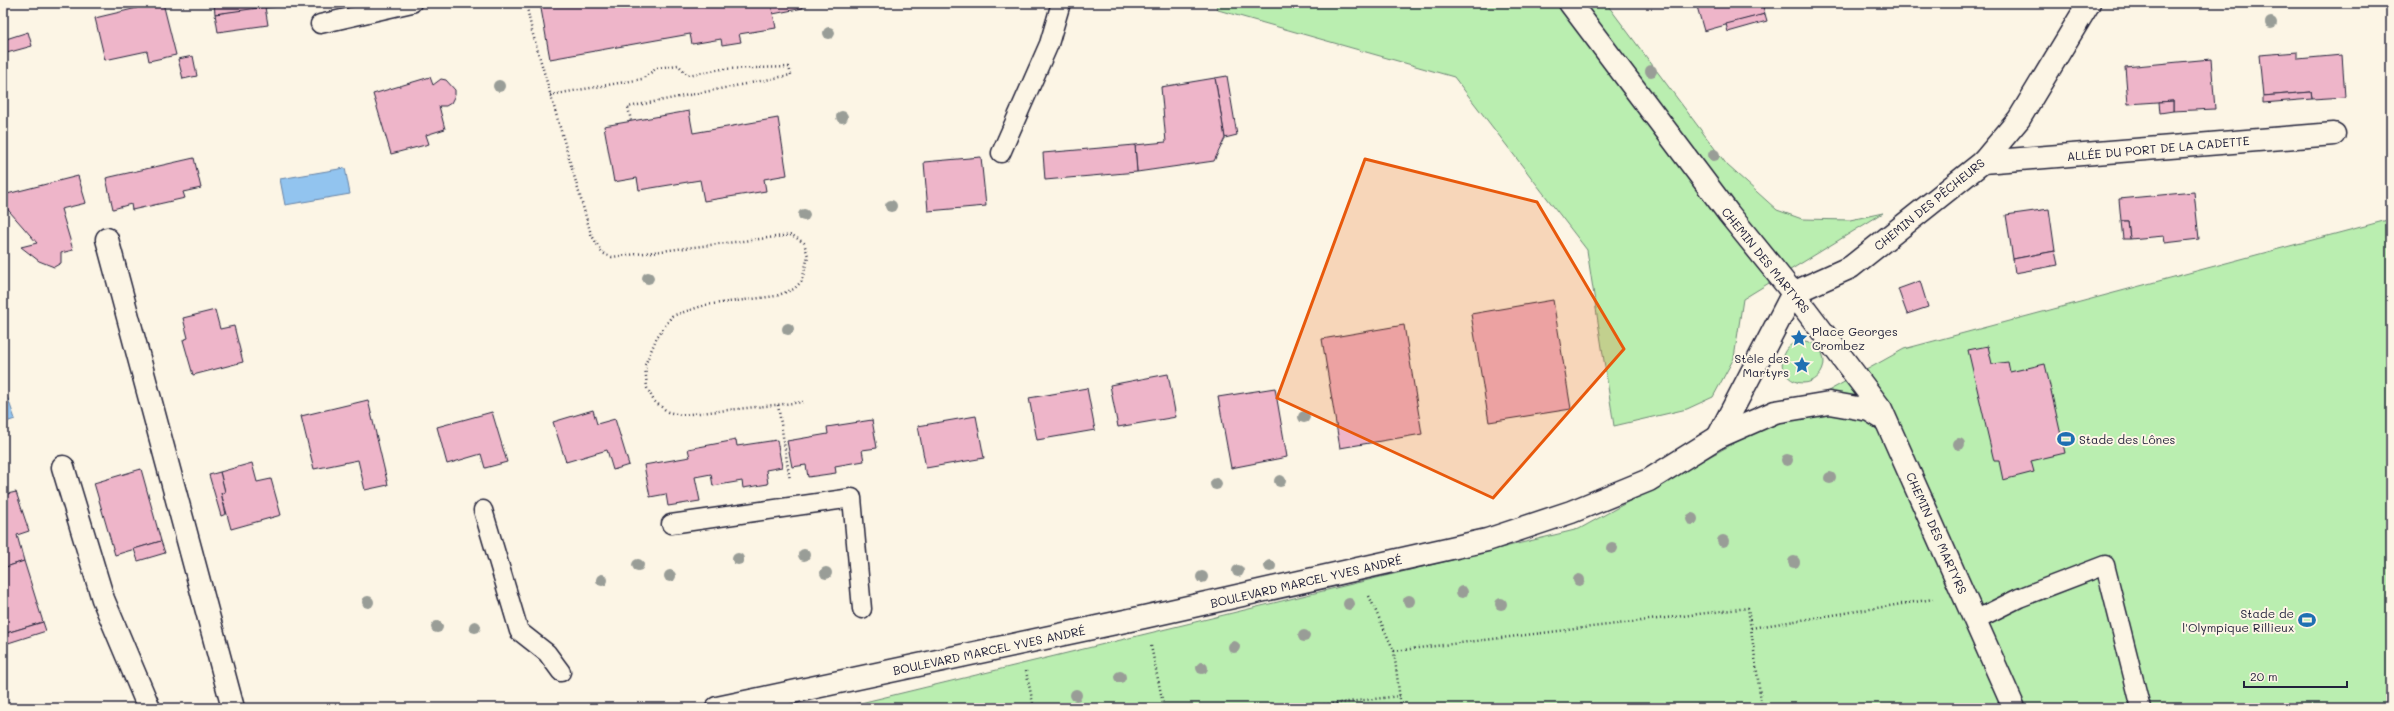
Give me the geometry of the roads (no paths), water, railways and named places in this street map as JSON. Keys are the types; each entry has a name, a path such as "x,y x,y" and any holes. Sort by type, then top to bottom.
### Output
{"street":[{"name":"CHEMIN DES MARTYRS","path":"1570,3 1729,214 1793,293 1881,409 2014,708"},
{"name":"CHEMIN DES PÊCHEURS","path":"1793,293 1851,267 1983,162 2019,119 2089,3"},
{"name":"ALLÉE DU PORT DE LA CADETTE","path":"1983,162 2334,134"},
{"path":"107,239 233,708"},
{"path":"1718,437 1793,293"},
{"name":"BOULEVARD MARCEL YVES ANDRÉ","path":"717,708 1144,617 1487,540 1571,512 1650,480 1718,437 1775,412 1829,403 1869,410 1885,420"},
{"path":"63,467 103,599 149,708"}],"lane":[{"path":"320,24 412,3"},
{"path":"1001,152 1049,44 1061,3"},
{"path":"671,524 852,498 862,609"},
{"path":"483,510 519,631 547,654 560,672"},
{"path":"1975,620 2019,598 2105,565 2141,708"}],"water":[{"path":"345,168 350,194 285,205 280,179"},
{"path":"7,396 15,419 3,423 3,397"}],"place":[{"name":"Place Georges Crombez","path":"1799,338"},
{"name":"Stèle des Martyrs","path":"1802,365"},
{"name":"Stade des Lônes","path":"2066,439"},
{"name":"Stade de l'Olympique Rillieux","path":"2307,620"}]}
